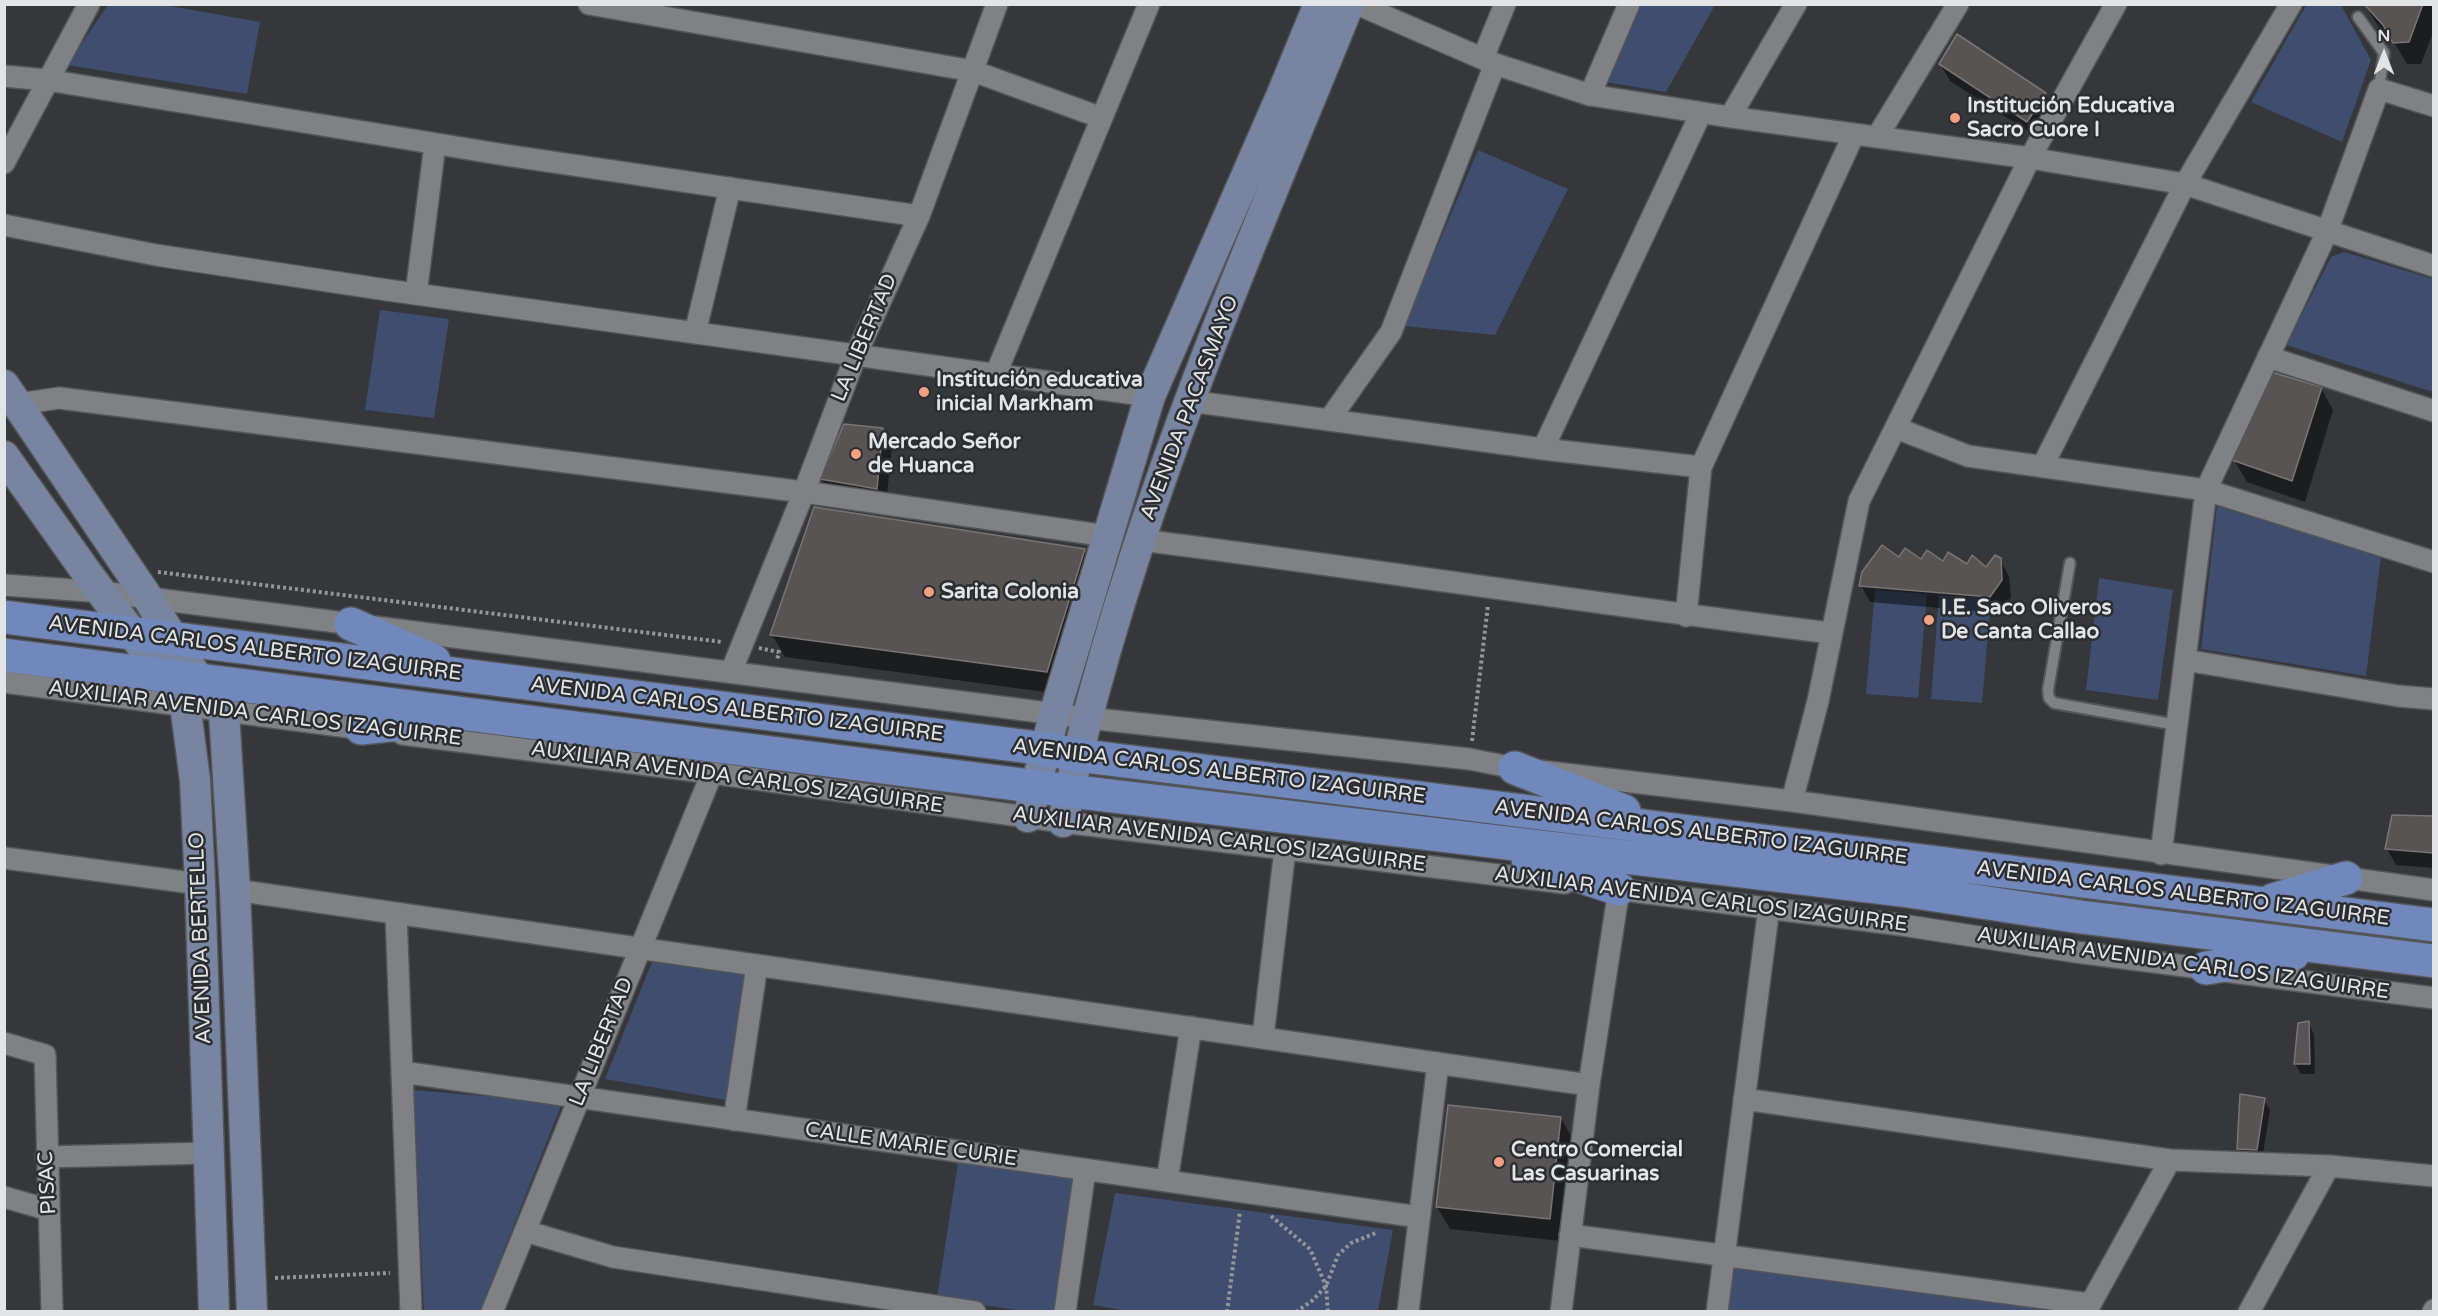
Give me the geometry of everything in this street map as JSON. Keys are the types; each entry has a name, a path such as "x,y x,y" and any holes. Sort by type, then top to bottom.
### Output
{"main road":[{"name":"AVENIDA PACASMAYO","path":"1028,817 1037,785 1087,718 1140,540 1295,100 1319,4"},
{"name":"AVENIDA PACASMAYO","path":"1066,806 1055,712 1150,396 1295,100 1349,4"},
{"path":"11,395 148,598 173,639 191,692 224,712"},
{"path":"4,456 162,674"},
{"name":"AVENIDA CARLOS ALBERTO IZAGUIRRE","path":"4,617 1668,828 1905,875 2081,917 2433,961"},
{"path":"351,624 466,676"},
{"name":"AVENIDA CARLOS ALBERTO IZAGUIRRE","path":"4,655 162,674 191,692 479,715 1037,785 1066,806 2263,903 2433,925"},
{"name":"AVENIDA BERTELLO","path":"191,692 200,885 207,1153 214,1311"},
{"name":"AVENIDA BERTELLO","path":"224,712 235,890 252,1311"},
{"path":"362,728 479,715"},
{"path":"1515,768 1668,828"},
{"path":"1464,837 1619,889"},
{"path":"2263,903 2346,878"},
{"path":"2206,968 2327,948"}],"street":[{"path":"4,163 88,4"},
{"path":"589,4 973,71 1102,118"},
{"name":"LA LIBERTAD","path":"731,672 804,492 856,355 919,216 997,4"},
{"path":"995,376 1149,4"},
{"path":"1357,4 1489,61 1590,95 1701,113 2030,158 2185,184 2433,266"},
{"path":"1329,420 1391,332 1489,61 1505,4"},
{"path":"1590,95 1629,4"},
{"path":"1730,117 1796,4"},
{"path":"1877,137 1958,4"},
{"path":"1792,801 1818,700 1858,501 2030,158 2116,4"},
{"path":"2042,467 2185,184 2291,4"},
{"path":"4,76 47,80 435,144 919,216"},
{"path":"2161,854 2206,490 2327,232 2379,89 2433,106"},
{"path":"1543,448 1701,113"},
{"path":"1686,616 1701,467 1854,134"},
{"path":"416,294 435,144"},
{"path":"695,333 730,188"},
{"path":"4,225 156,255 416,294 1150,396"},
{"path":"2268,357 2433,411"},
{"path":"11,395 59,398 804,492 1107,536"},
{"path":"1189,401 1701,467"},
{"path":"1896,428 1968,456 2206,490 2433,562"},
{"path":"1140,540 1686,616 1830,633"},
{"path":"4,585 102,592 1055,712 1087,718 1469,759 1515,768 1792,801 2433,890"},
{"path":"2185,660 2398,696 2433,699"},
{"name":"AUXILIAR AVENIDA CARLOS IZAGUIRRE","path":"4,682 191,692"},
{"name":"AUXILIAR AVENIDA CARLOS IZAGUIRRE","path":"224,712 712,773 1028,817 1066,806 1285,849 1769,907 2433,998"},
{"name":"LA LIBERTAD","path":"492,1311 712,773"},
{"path":"1263,1037 1285,849"},
{"path":"4,858 200,885"},
{"path":"1561,1311 1589,1084 1619,889"},
{"path":"235,890 1589,1084"},
{"path":"1717,1311 1769,907"},
{"path":"396,913 411,1311"},
{"path":"735,1120 757,965"},
{"path":"1167,1181 1191,1027"},
{"name":"PISAC","path":"4,1043 45,1055 52,1311"},
{"path":"1408,1311 1438,1063"},
{"name":"CALLE MARIE CURIE","path":"402,1072 1419,1217"},
{"path":"1744,1099 2170,1160 2329,1166 2433,1176"},
{"path":"46,1156 207,1153"},
{"path":"1570,1235 2088,1308 2170,1160"},
{"path":"2252,1311 2329,1166"},
{"path":"1065,1311 1085,1170"},
{"path":"4,1197 49,1210"},
{"path":"525,1231 613,1257 975,1311"}],"lane":[{"path":"2358,17 2384,52 2379,89"},
{"path":"2070,563 2048,690 2049,698 2054,704 2177,725"}],"path":[{"path":"128,568 742,645 779,652 773,677"},
{"path":"1469,759 1490,587"},
{"path":"1243,1192 1310,1249 1326,1286 1328,1311"},
{"path":"1227,1311 1243,1192"},
{"path":"1296,1311 1313,1300 1326,1286 1338,1255 1351,1243 1419,1217"},
{"path":"250,1279 410,1272"}],"shaded area":[{"path":"108,5 164,5 260,22 247,94 67,65"},
{"path":"1639,5 1715,5 1666,92 1606,82"},
{"path":"2306,5 2341,5 2371,60 2342,142 2251,102"},
{"path":"1478,150 1568,189 1495,335 1404,326"},
{"path":"2344,252 2433,279 2433,392 2286,345 2331,257"},
{"path":"380,310 449,319 434,418 365,410"},
{"path":"2217,506 2381,556 2366,676 2201,649"},
{"path":"2099,578 2173,590 2158,700 2086,690"},
{"path":"1875,590 1927,594 1918,698 1866,694"},
{"path":"1939,595 1991,599 1982,703 1931,699"},
{"path":"652,962 752,976 732,1101 605,1079"},
{"path":"414,1090 562,1103 480,1311 424,1311"},
{"path":"959,1156 1076,1173 1058,1311 1023,1311 937,1298"},
{"path":"1115,1193 1393,1230 1378,1311 1133,1312 1093,1305"},
{"path":"1731,1266 2068,1312 1726,1312"}],"building":[{"path":"2364,4 2423,4 2409,42 2393,43 2383,25"},
{"path":"1957,34 2046,93 2027,122 1939,64"},
{"path":"2271,372 2322,387 2292,481 2232,460"},
{"name":"Mercado Señor de Huanca","path":"844,424 883,428 877,489 820,479"},
{"name":"Sarita Colonia","path":"814,507 1085,549 1047,672 770,635"},
{"path":"1882,545 1899,557 1905,548 1921,559 1927,550 1943,561 1948,552 1967,564 1972,555 1986,567 1995,555 2001,558 2002,580 1990,597 1859,586 1862,572"},
{"path":"2392,815 2434,816 2434,853 2385,849"},
{"path":"2309,1021 2310,1064 2294,1064 2298,1023"},
{"path":"2240,1094 2265,1098 2257,1150 2237,1149"},
{"name":"Centro Comercial Las Casuarinas","path":"1448,1105 1561,1117 1550,1219 1436,1207"}],"place":[{"name":"Institución Educativa Sacro Cuore I","path":"1955,118"},
{"name":"Institución educativa inicial Markham","path":"924,392"},
{"name":"Mercado Señor de Huanca","path":"856,454"},
{"name":"Sarita Colonia","path":"929,592"},
{"name":"I.E. Saco Oliveros De Canta Callao","path":"1929,620"},
{"name":"Centro Comercial Las Casuarinas","path":"1499,1162"}]}
